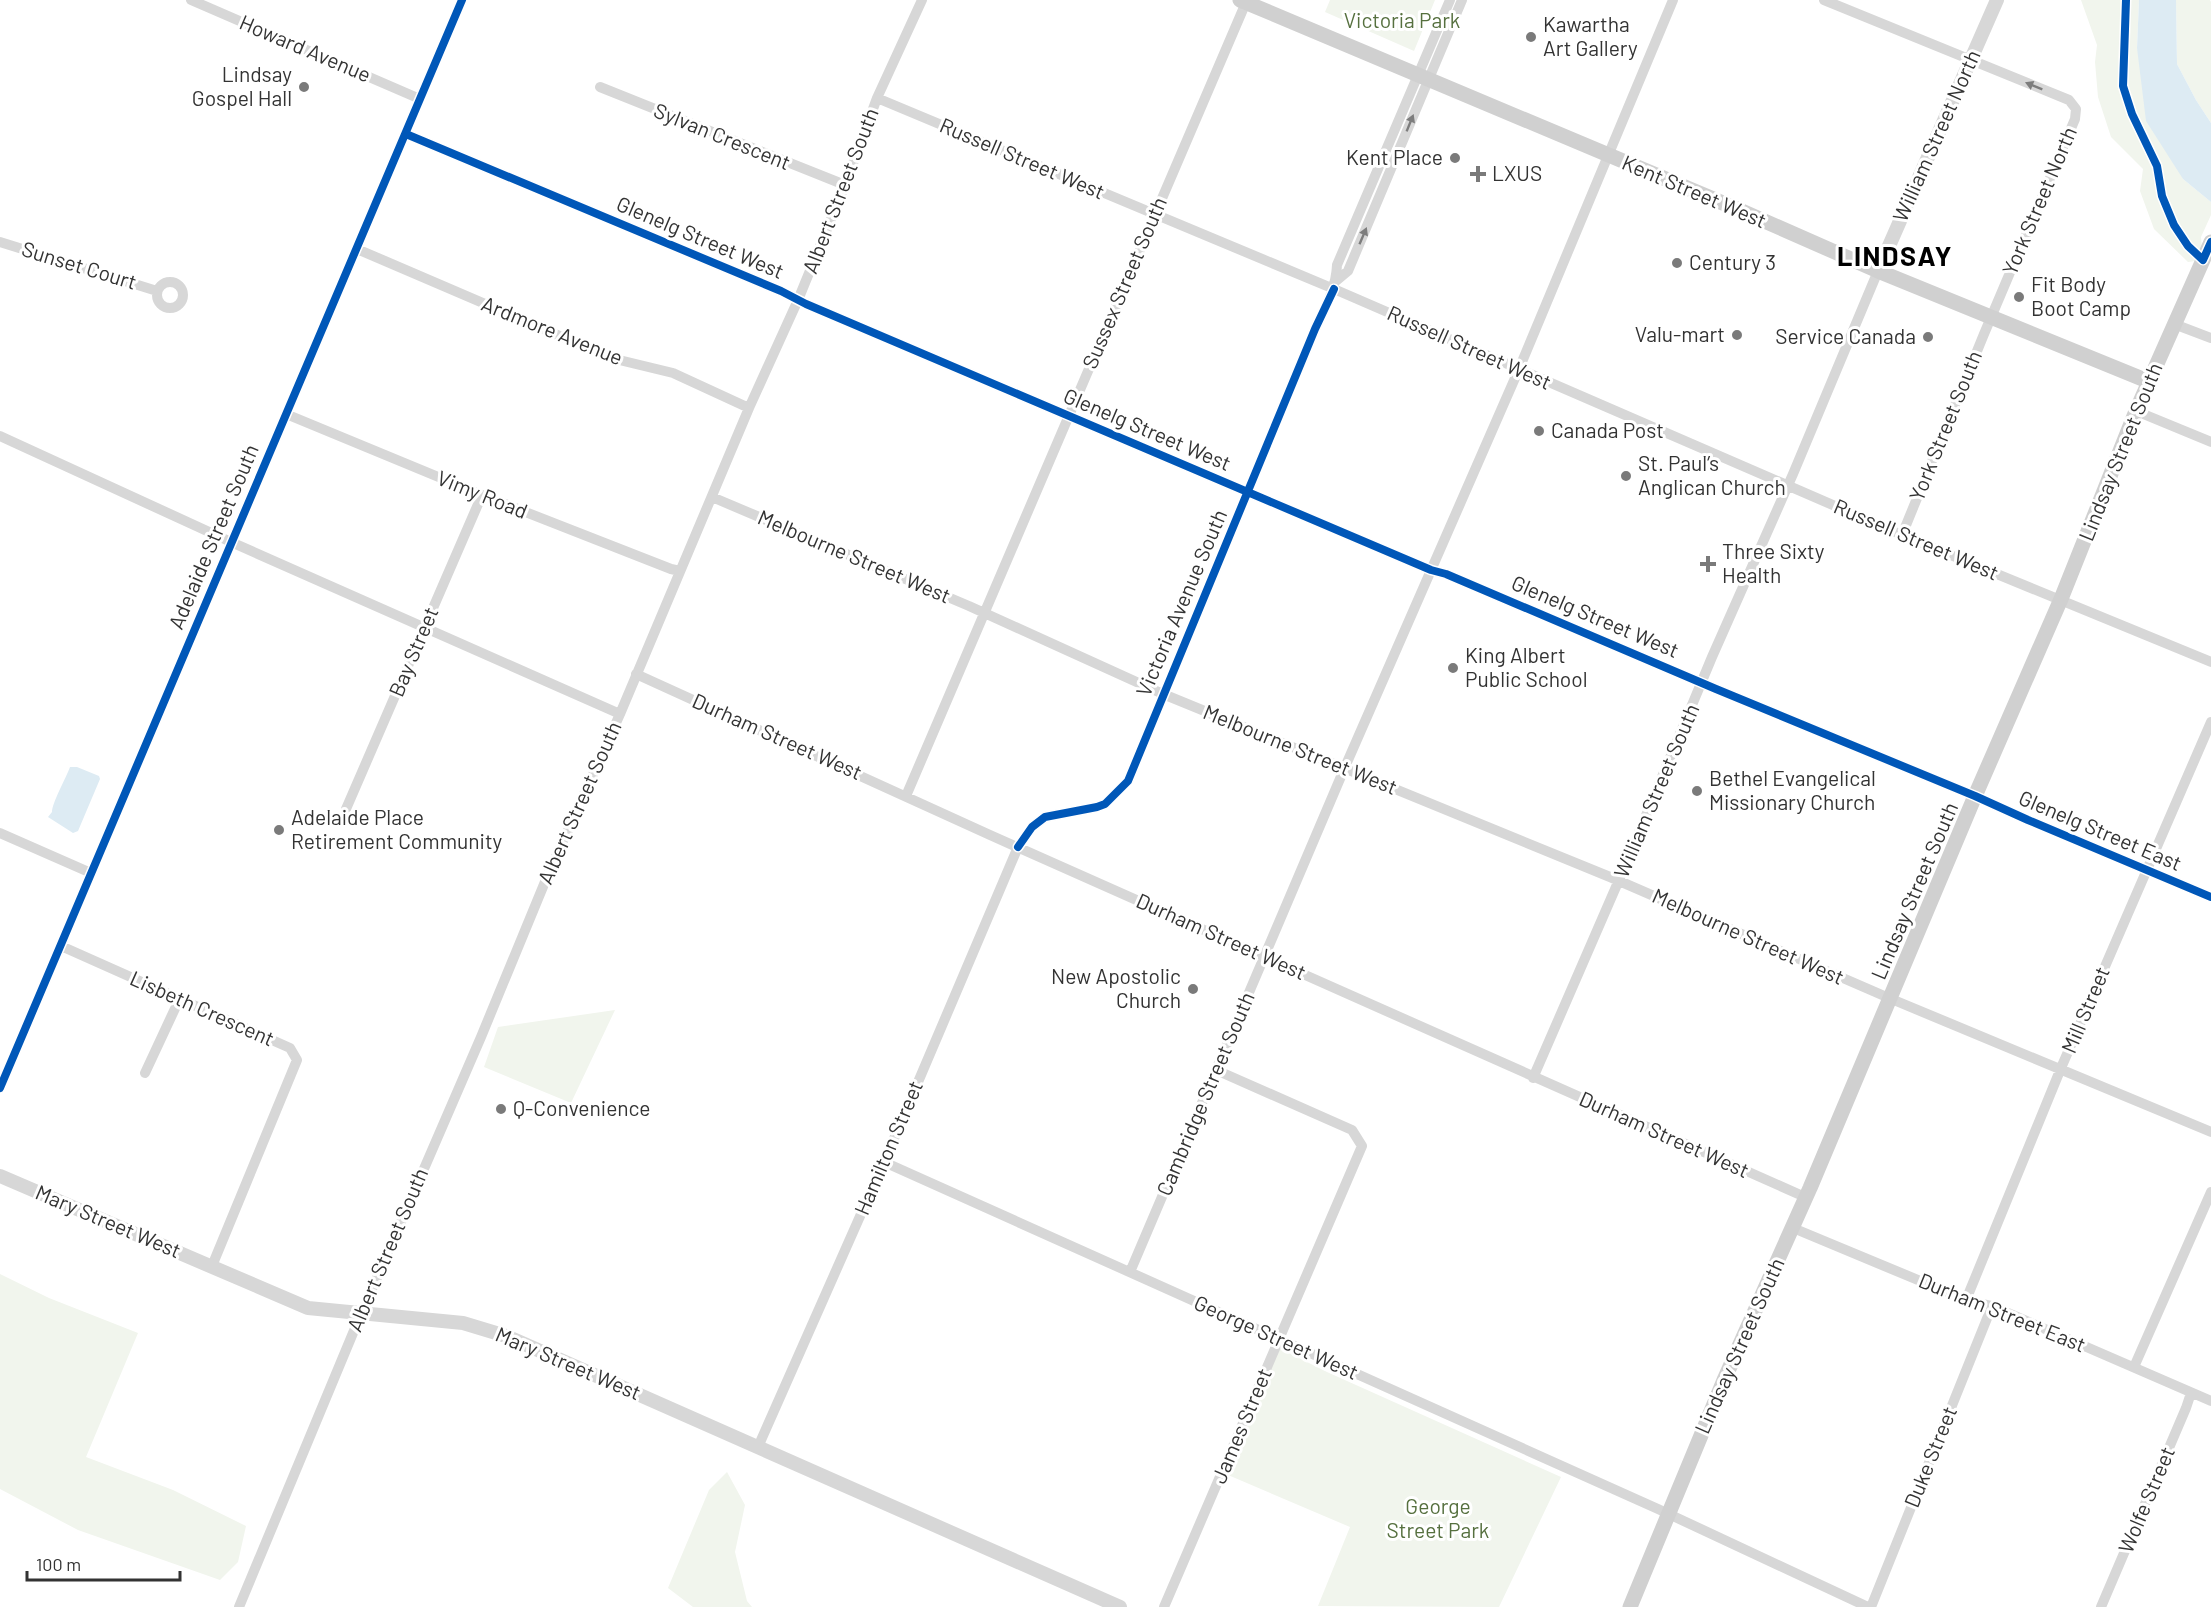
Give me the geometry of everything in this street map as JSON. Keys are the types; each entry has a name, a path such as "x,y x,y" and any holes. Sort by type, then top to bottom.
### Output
{"main road":[{"name":"Kent Street West","path":"1244,1 1878,271 2150,382"},
{"name":"Lindsay Street South","path":"1630,1607 1733,1359 1793,1228 1975,796 2061,599 2136,411 2211,242"}],"street":[{"name":"Howard Avenue","path":"191,0 420,99"},
{"name":"Adelaide Street South","path":"0,1088 462,0"},
{"name":"Albert Street South","path":"239,1607 547,877 620,714 749,408 798,300 845,185 877,98 922,0"},
{"path":"1423,78 1450,0"},
{"path":"1423,78 1462,0"},
{"name":"Cambridge Street South","path":"1130,1272 1345,767 1519,369 1673,0"},
{"path":"1824,0 1971,61"},
{"name":"William Street North","path":"1878,271 1996,0"},
{"name":"Sussex Street South","path":"906,796 1244,1"},
{"name":"York Street North","path":"1971,61 2069,100 2076,109 2075,118 1991,317"},
{"name":"Victoria Avenue South","path":"1018,847 1032,827 1045,817 1096,807 1113,798 1128,781 1335,285 1337,265 1423,78"},
{"name":"Sylvan Crescent","path":"600,87 845,185"},
{"name":"Russell Street West","path":"877,98 1154,214 1335,285 1519,369 1902,535 2211,662"},
{"name":"Glenelg Street West","path":"406,134 781,291 1069,414 1170,460 1249,491 1431,570 1446,574 1975,796"},
{"name":"Sunset Court","path":"0,242 157,291"},
{"name":"Ardmore Avenue","path":"357,249 611,358 673,373 749,408"},
{"name":"William Street South","path":"1533,1078 1789,485 1878,271"},
{"name":"York Street South","path":"1902,535 1991,317"},
{"path":"2174,324 2211,338"},
{"path":"2136,411 2211,442"},
{"name":"Vimy Road","path":"286,414 482,495 680,571"},
{"path":"0,436 231,542 620,714"},
{"name":"Bay Street","path":"346,810 482,495"},
{"name":"Melbourne Street West","path":"712,497 984,613 1163,694 1619,880 1890,999 2211,1132"},
{"name":"Durham Street West","path":"636,674 1533,1078 1805,1197"},
{"name":"Mill Street","path":"1966,1300 2061,1068 2211,722"},
{"name":"Glenelg Street East","path":"1975,796 2211,897"},
{"path":"0,833 91,873"},
{"name":"Hamilton Street","path":"758,1447 884,1162 1018,847"},
{"name":"Lisbeth Crescent","path":"61,946 290,1048 297,1060 212,1266"},
{"path":"145,1073 179,1000"},
{"name":"James Street","path":"1164,1607 1362,1146 1352,1130 1216,1070"},
{"name":"George Street West","path":"884,1162 1668,1514 1869,1607"},
{"name":"Mary Street West","path":"0,1176 308,1308 463,1323 506,1336 1120,1607"},
{"path":"2134,1367 2211,1192"},
{"name":"Durham Street East","path":"1793,1228 1966,1300 1992,1306 2211,1401"},
{"name":"Duke Street","path":"1869,1607 1992,1306"},
{"name":"Wolfe Street","path":"2101,1607 2191,1393"}],"green space":[{"name":"Victoria Park","path":"1330,0 1435,0 1414,51 1325,12"},
{"path":"2081,0 2139,0 2137,48 2183,179 2211,202 2211,215 2201,237 2203,260 2188,262 2154,229 2140,191 2143,169 2111,137 2098,97 2095,62 2097,45"},
{"path":"2176,0 2210,0 2211,2 2211,123 2177,64"},
{"path":"615,1010 571,1103 484,1067 498,1027"},
{"path":"0,1274 49,1298 138,1333 86,1457 173,1490 246,1526 238,1562 220,1580 78,1530 0,1489"},
{"name":"George Street Park","path":"1277,1347 1327,1372 1561,1477 1499,1607 1318,1606 1350,1527 1221,1472"},
{"path":"727,1472 745,1505 735,1552 747,1601 752,1607 693,1607 668,1588 709,1490"}],"shaded area":[{"path":"2139,0 2176,0 2177,64 2211,123 2211,202 2183,179 2146,121 2137,48"},
{"path":"70,767 77,767 99,776 100,779 78,831 73,833 48,817"}],"cycle path":[{"path":"0,1088 462,0"},
{"path":"2126,0 2123,86 2132,114 2157,166 2162,196 2174,225 2188,246 2203,260 2211,242"},
{"path":"406,134 781,291 806,304 1431,570 1446,574 2211,897"},
{"path":"1018,847 1032,827 1045,817 1105,804 1128,781 1315,329 1334,289"}],"place":[{"name":"Kawartha Art Gallery","path":"1531,37"},
{"name":"Lindsay Gospel Hall","path":"304,87"},
{"name":"Kent Place","path":"1455,158"},
{"name":"LXUS","path":"1478,174"},
{"name":"Century 3","path":"1677,263"},
{"name":"Fit Body Boot Camp","path":"2019,297"},
{"name":"Valu-mart","path":"1737,335"},
{"name":"Service Canada","path":"1928,337"},
{"name":"Canada Post","path":"1539,431"},
{"name":"St. Paul’s Anglican Church","path":"1626,476"},
{"name":"Three Sixty Health","path":"1708,564"},
{"name":"King Albert Public School","path":"1453,668"},
{"name":"Bethel Evangelical Missionary Church","path":"1697,791"},
{"name":"Adelaide Place Retirement Community","path":"279,830"},
{"name":"New Apostolic Church","path":"1193,989"},
{"name":"Q-Convenience","path":"501,1109"}],"district":[{"name":"LINDSAY","path":"1895,257"}]}
